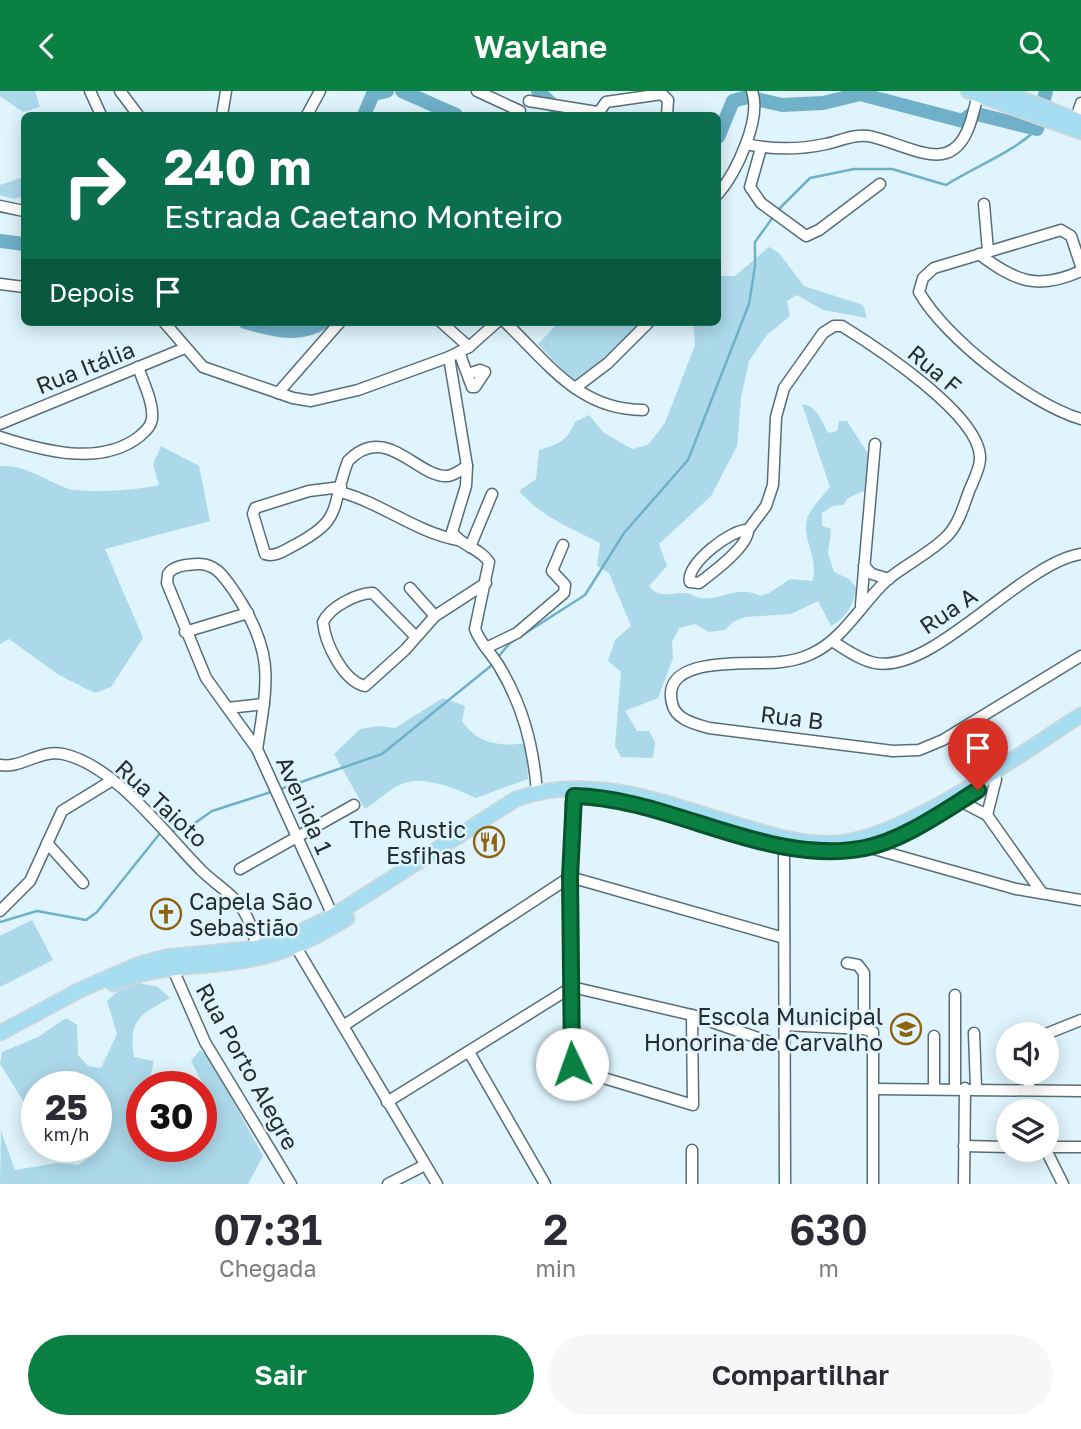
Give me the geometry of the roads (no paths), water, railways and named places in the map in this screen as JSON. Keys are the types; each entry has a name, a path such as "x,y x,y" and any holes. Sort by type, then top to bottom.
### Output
{"main road":[{"path":"973,93 1008,97 1075,124"},
{"path":"0,1033 80,990 137,965 174,955 293,942 516,799 537,791 618,791 796,841 839,843 862,839 892,828 1016,757 1081,715"},
{"path":"0,1042 117,982 172,967 243,961 293,942 521,806 577,792 623,801 784,846 836,852 867,847 901,833 960,801 1081,725"}],"street":[{"path":"90,91 100,112"},
{"path":"120,91 136,112"},
{"path":"222,112 226,91"},
{"path":"309,112 320,91"},
{"path":"477,91 516,112"},
{"path":"519,112 537,91"},
{"path":"721,190 733,174 746,144 754,112 752,91"},
{"path":"746,144 761,148 802,148 864,135 933,155 945,154 956,148 969,125 974,110 973,93"},
{"path":"598,112 606,101 662,94 668,100 667,112"},
{"path":"529,101 587,112"},
{"path":"1075,124 1081,103"},
{"path":"761,148 750,187 769,210 802,234 812,235 880,184"},
{"path":"984,204 984,252 1015,279 1043,281 1081,269 1067,231 1060,230 984,252 934,268 923,278 919,292 928,307 964,346 1047,404 1081,419"},
{"path":"0,206 21,210"},
{"path":"0,284 21,287"},
{"path":"167,326 203,367 278,393 311,401 459,352 492,326"},
{"path":"278,393 337,326"},
{"path":"444,326 468,374"},
{"path":"510,326 575,388 593,401 609,407 643,410"},
{"path":"575,388 608,363 645,326"},
{"name":"Rua F","path":"748,530 736,532 696,562 691,569 690,582 699,583 748,539 748,530 766,506 774,485 776,417 784,388 823,333 834,326 842,326 905,370 963,420 976,439 980,459 962,512 949,534 889,579 862,605 832,641"},
{"name":"Rua Itália","path":"0,425 186,348"},
{"path":"458,540 452,532 466,486 467,466 459,352"},
{"path":"0,437 85,454 118,449 147,429 152,420 138,367"},
{"path":"862,605 875,444"},
{"path":"467,466 450,476 442,476 402,455 381,448 367,447 348,461 340,490 327,526 282,552 265,554 253,514 255,508 309,491 340,490 376,504 436,536 458,540 489,562 475,629 500,667 525,720 534,752 537,791"},
{"path":"470,547 492,494"},
{"path":"486,648 517,633 564,593 565,585 552,571 564,545"},
{"name":"Rua A","path":"832,641 876,663 900,661 927,650 1043,572 1070,556 1081,554"},
{"name":"Avenida 1","path":"257,750 264,703 265,652 248,613 224,577 211,566 174,568 168,574 167,583 206,678 257,750 333,916"},
{"path":"864,566 872,574 889,579"},
{"path":"416,637 373,593 348,602 329,613 323,622 338,661 362,686 381,674 416,637 435,616 486,583"},
{"path":"410,588 435,616"},
{"path":"185,632 248,613"},
{"name":"Rua B","path":"832,641 811,654 782,662 700,666 684,672 672,693 674,711 687,721 709,728 893,751 919,750 943,740 1081,656"},
{"path":"228,708 264,703"},
{"name":"Rua Taioto","path":"0,765 6,766 39,755 65,754 88,765 111,781 238,903 247,917 257,947"},
{"path":"987,815 996,779"},
{"path":"0,911 25,888 62,811 111,781"},
{"path":"577,792 570,877 572,1064 578,1072 693,1105 692,1016"},
{"path":"960,801 987,815 1042,893"},
{"path":"240,869 354,805"},
{"path":"47,843 83,883"},
{"path":"784,846 785,1184"},
{"path":"867,847 947,871 1081,900"},
{"path":"343,1026 570,877 784,937"},
{"path":"293,942 437,1184"},
{"path":"847,963 858,965 864,973 864,1029"},
{"name":"Rua Porto Alegre","path":"172,967 205,1042 291,1184"},
{"path":"387,1102 572,987 692,1016 783,1047"},
{"path":"955,995 966,1088"},
{"path":"1059,1029 1081,1020"},
{"path":"784,1025 864,1029 873,1032 873,1184"},
{"path":"964,1184 966,1088 974,1033"},
{"path":"934,1036 934,1088"},
{"path":"469,1052 545,1184"},
{"path":"874,1089 1029,1088 1081,1091"},
{"path":"964,1146 996,1147"},
{"path":"1059,1148 1081,1147"},
{"path":"692,1150 692,1184"},
{"path":"1053,1162 1063,1184"},
{"path":"388,1184 425,1165"}],"waterway":[{"path":"365,112 373,94 387,91"},
{"path":"402,91 449,112"},
{"path":"538,91 560,112"},
{"path":"721,130 733,101 747,97 782,105 823,103 860,94 963,121 973,113 1037,129 1046,91"},
{"path":"777,211 810,178 854,169 892,169 946,185 1005,152 1037,129"},
{"path":"498,657 510,643 585,595 624,533 688,460 749,304 755,266 755,242 773,217"},
{"path":"0,241 21,244"},
{"path":"262,326 285,331 305,330 316,326"},
{"path":"278,790 382,754 492,665"},
{"path":"171,831 185,830 212,811 271,792"},
{"path":"0,922 37,911 86,920 97,912 161,832"}],"place":[{"name":"The Rustic Esfihas","path":"489,842"},
{"name":"Capela São Sebastião","path":"166,914"},
{"name":"Escola Municipal Honorina de Carvalho","path":"906,1029"}]}
